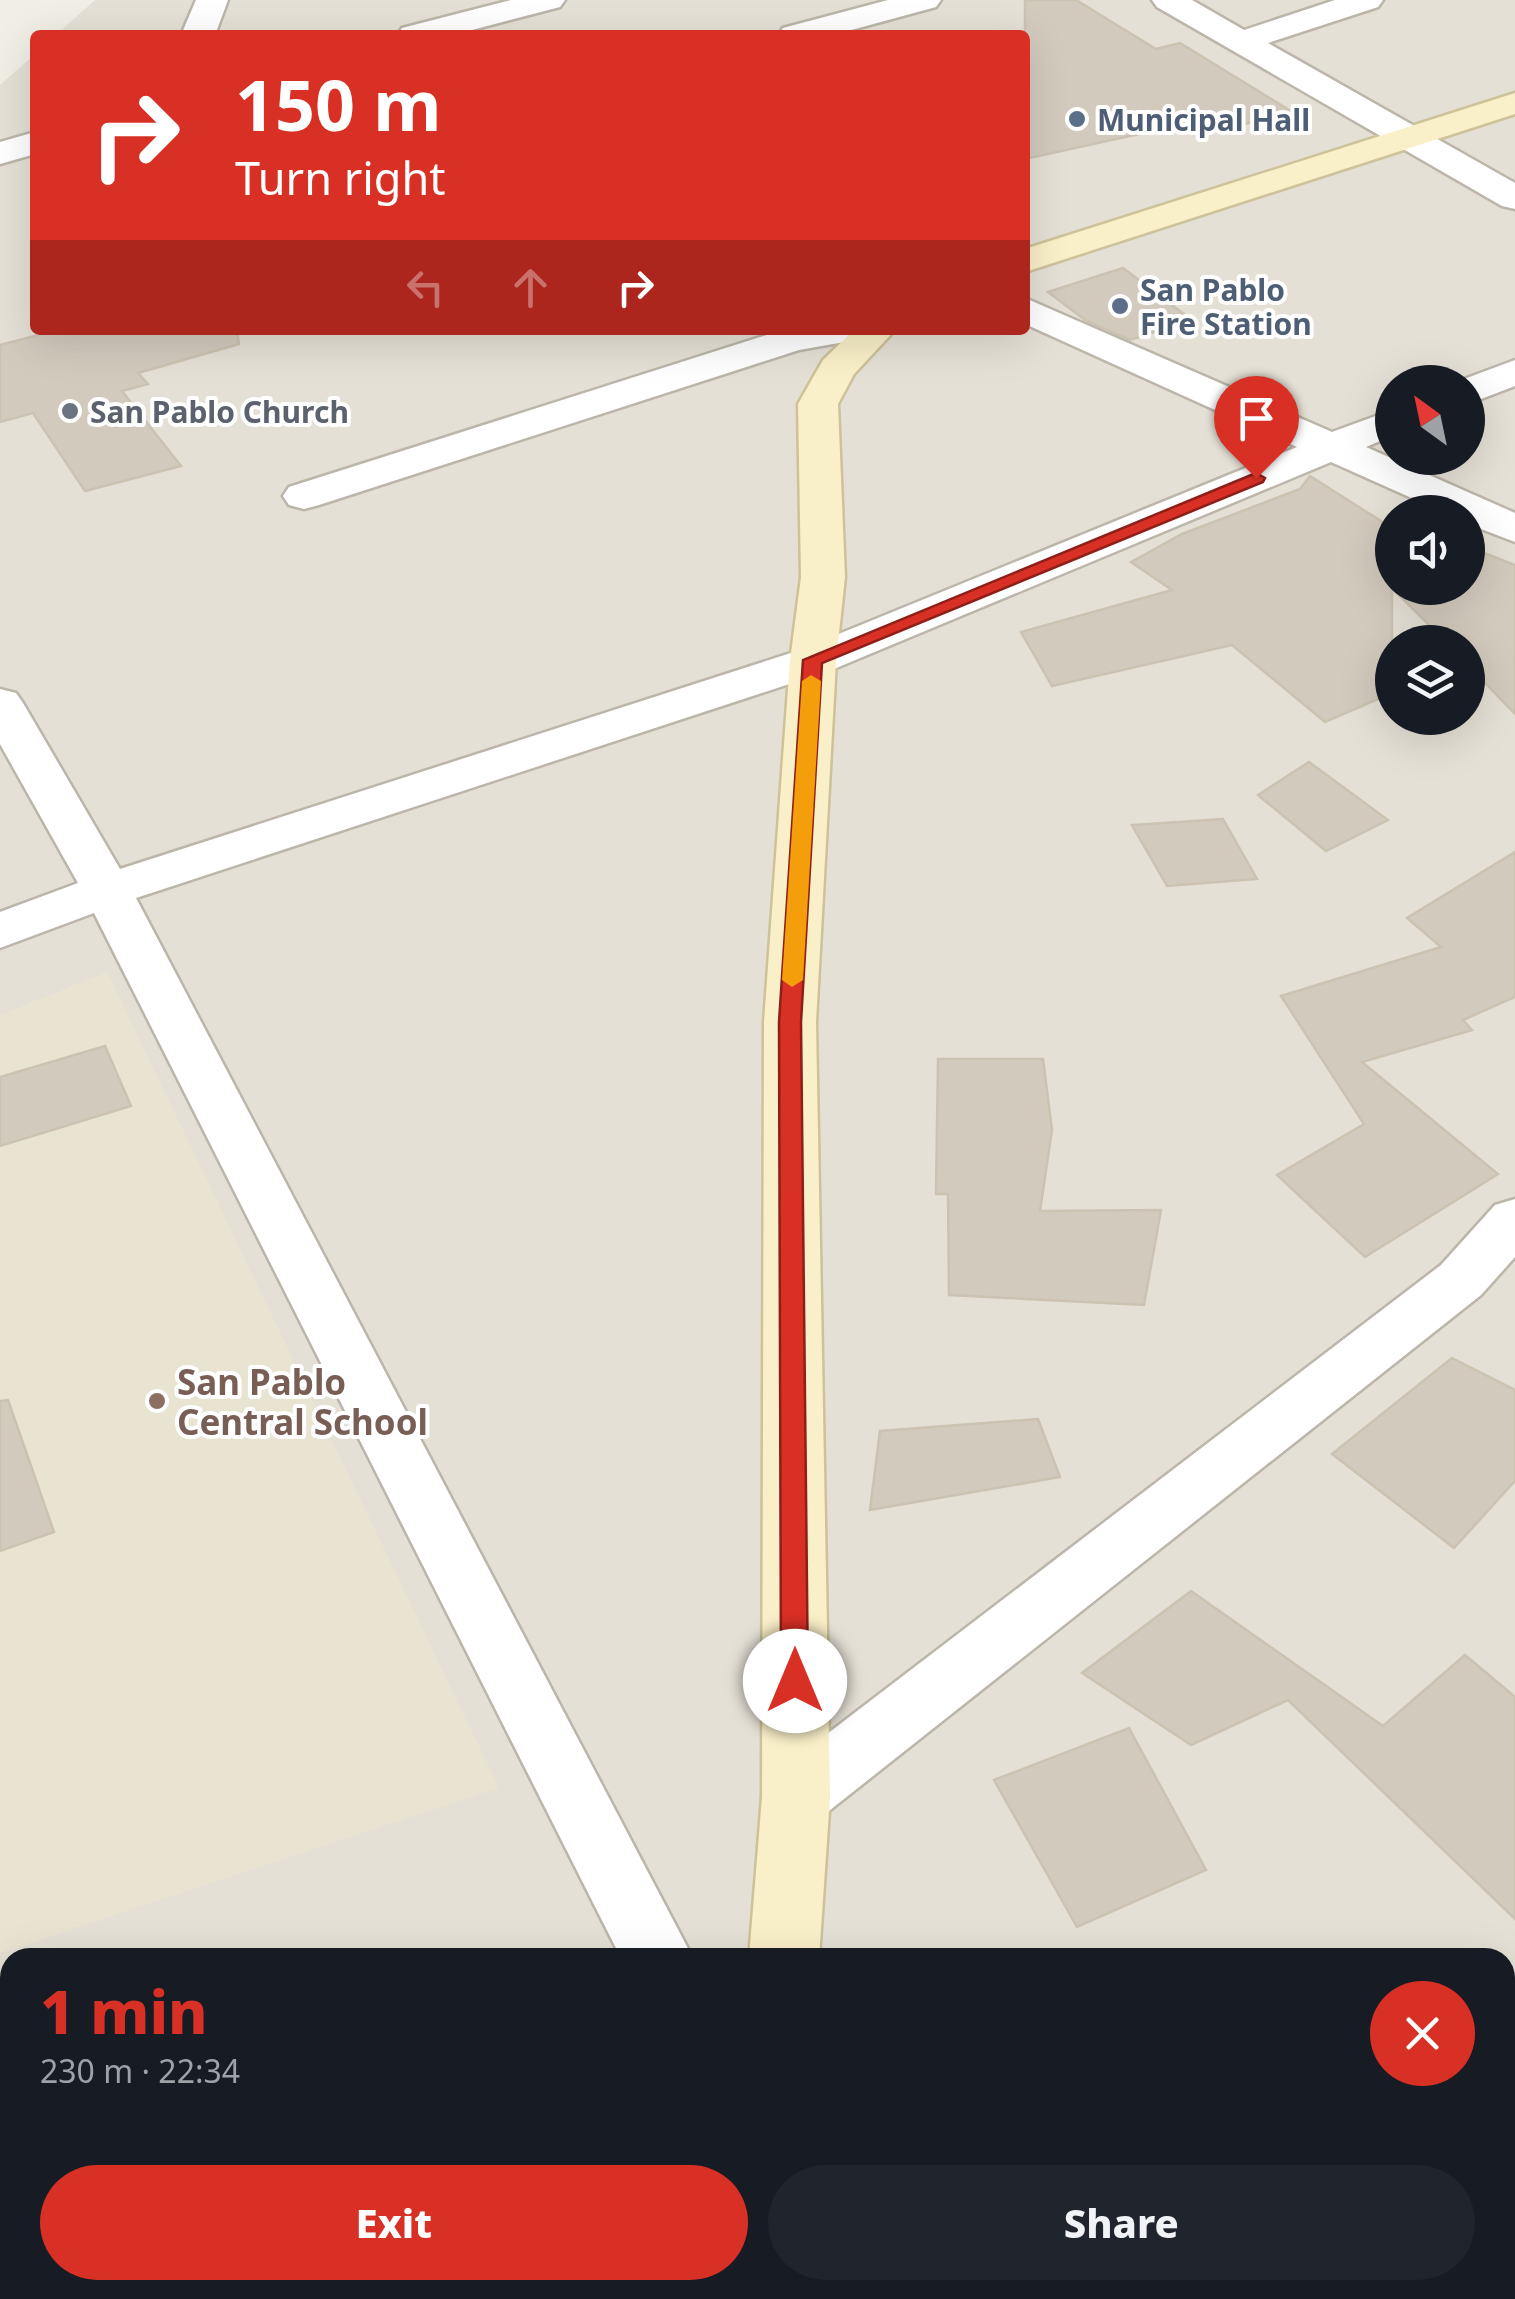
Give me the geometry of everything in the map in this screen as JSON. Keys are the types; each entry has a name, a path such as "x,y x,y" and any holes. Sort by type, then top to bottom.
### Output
{"street":[{"path":"200,30 212,0"},
{"path":"433,30 549,0"},
{"path":"814,30 925,0"},
{"path":"1168,0 1515,198"},
{"path":"1243,41 1367,0"},
{"path":"1030,259 1515,104"},
{"path":"0,153 30,144"},
{"path":"1030,312 1515,529"},
{"path":"304,496 793,339 820,335"},
{"path":"785,1948 796,1797 790,1022 813,660 823,577 818,404 837,368 871,335"},
{"path":"1485,385 1515,372"},
{"path":"0,932 107,890 813,660 1375,429"},
{"path":"0,704 107,890 653,1948"},
{"path":"796,1797 1461,1280 1515,1220"}],"shaded area":[{"path":"95,0 1515,0 1515,1948 0,1948 0,85 30,58 30,335 1030,335 1030,30 62,30"},
{"name":"San Pablo Central School","path":"107,972 499,1788 15,1948 0,1948 0,1015"}],"building":[{"path":"1025,0 1076,0 1156,49 1180,43 1291,111 1220,131 1203,120 1030,158 1030,30 1025,30"},
{"name":"San Pablo Fire Station","path":"1123,268 1192,320 1130,340 1085,320 1048,292"},
{"name":"San Pablo Church","path":"38,335 238,335 239,344 138,373 148,384 122,391 181,466 85,491 33,413 0,422 0,345"},
{"path":"1310,476 1375,517 1375,605 1392,605 1392,625 1375,625 1375,700 1325,722 1232,645 1052,686 1021,632 1172,590 1131,562 1182,534 1300,489"},
{"path":"1485,553 1515,565 1515,714 1485,683 1485,625 1429,625 1409,605 1485,605"},
{"path":"1309,762 1388,820 1326,851 1258,795"},
{"path":"1223,819 1257,879 1167,886 1132,825"},
{"path":"1515,852 1515,997 1463,1020 1472,1030 1362,1062 1498,1174 1365,1257 1277,1175 1364,1124 1281,996 1441,947 1407,918"},
{"path":"105,1046 131,1106 0,1146 0,1077"},
{"path":"938,1059 1043,1059 1052,1130 1040,1211 1161,1210 1144,1305 949,1295 948,1194 936,1194"},
{"path":"1452,1358 1515,1390 1515,1481 1454,1548 1332,1454"},
{"path":"8,1400 54,1532 0,1551 0,1401"},
{"path":"1038,1419 1060,1477 870,1510 880,1431"},
{"path":"1191,1591 1383,1726 1465,1655 1515,1697 1515,1919 1288,1700 1191,1745 1082,1673"},
{"path":"1129,1728 1206,1870 1077,1927 994,1780"}],"slow traffic":[{"path":"792,980 811,681"}],"place":[{"name":"Municipal Hall","path":"1077,119"},
{"name":"San Pablo Fire Station","path":"1120,306"},
{"name":"San Pablo Church","path":"70,411"},
{"name":"San Pablo Central School","path":"157,1401"}],"route":[{"path":"795,1681 790,1022 813,660 1256,478"}]}
